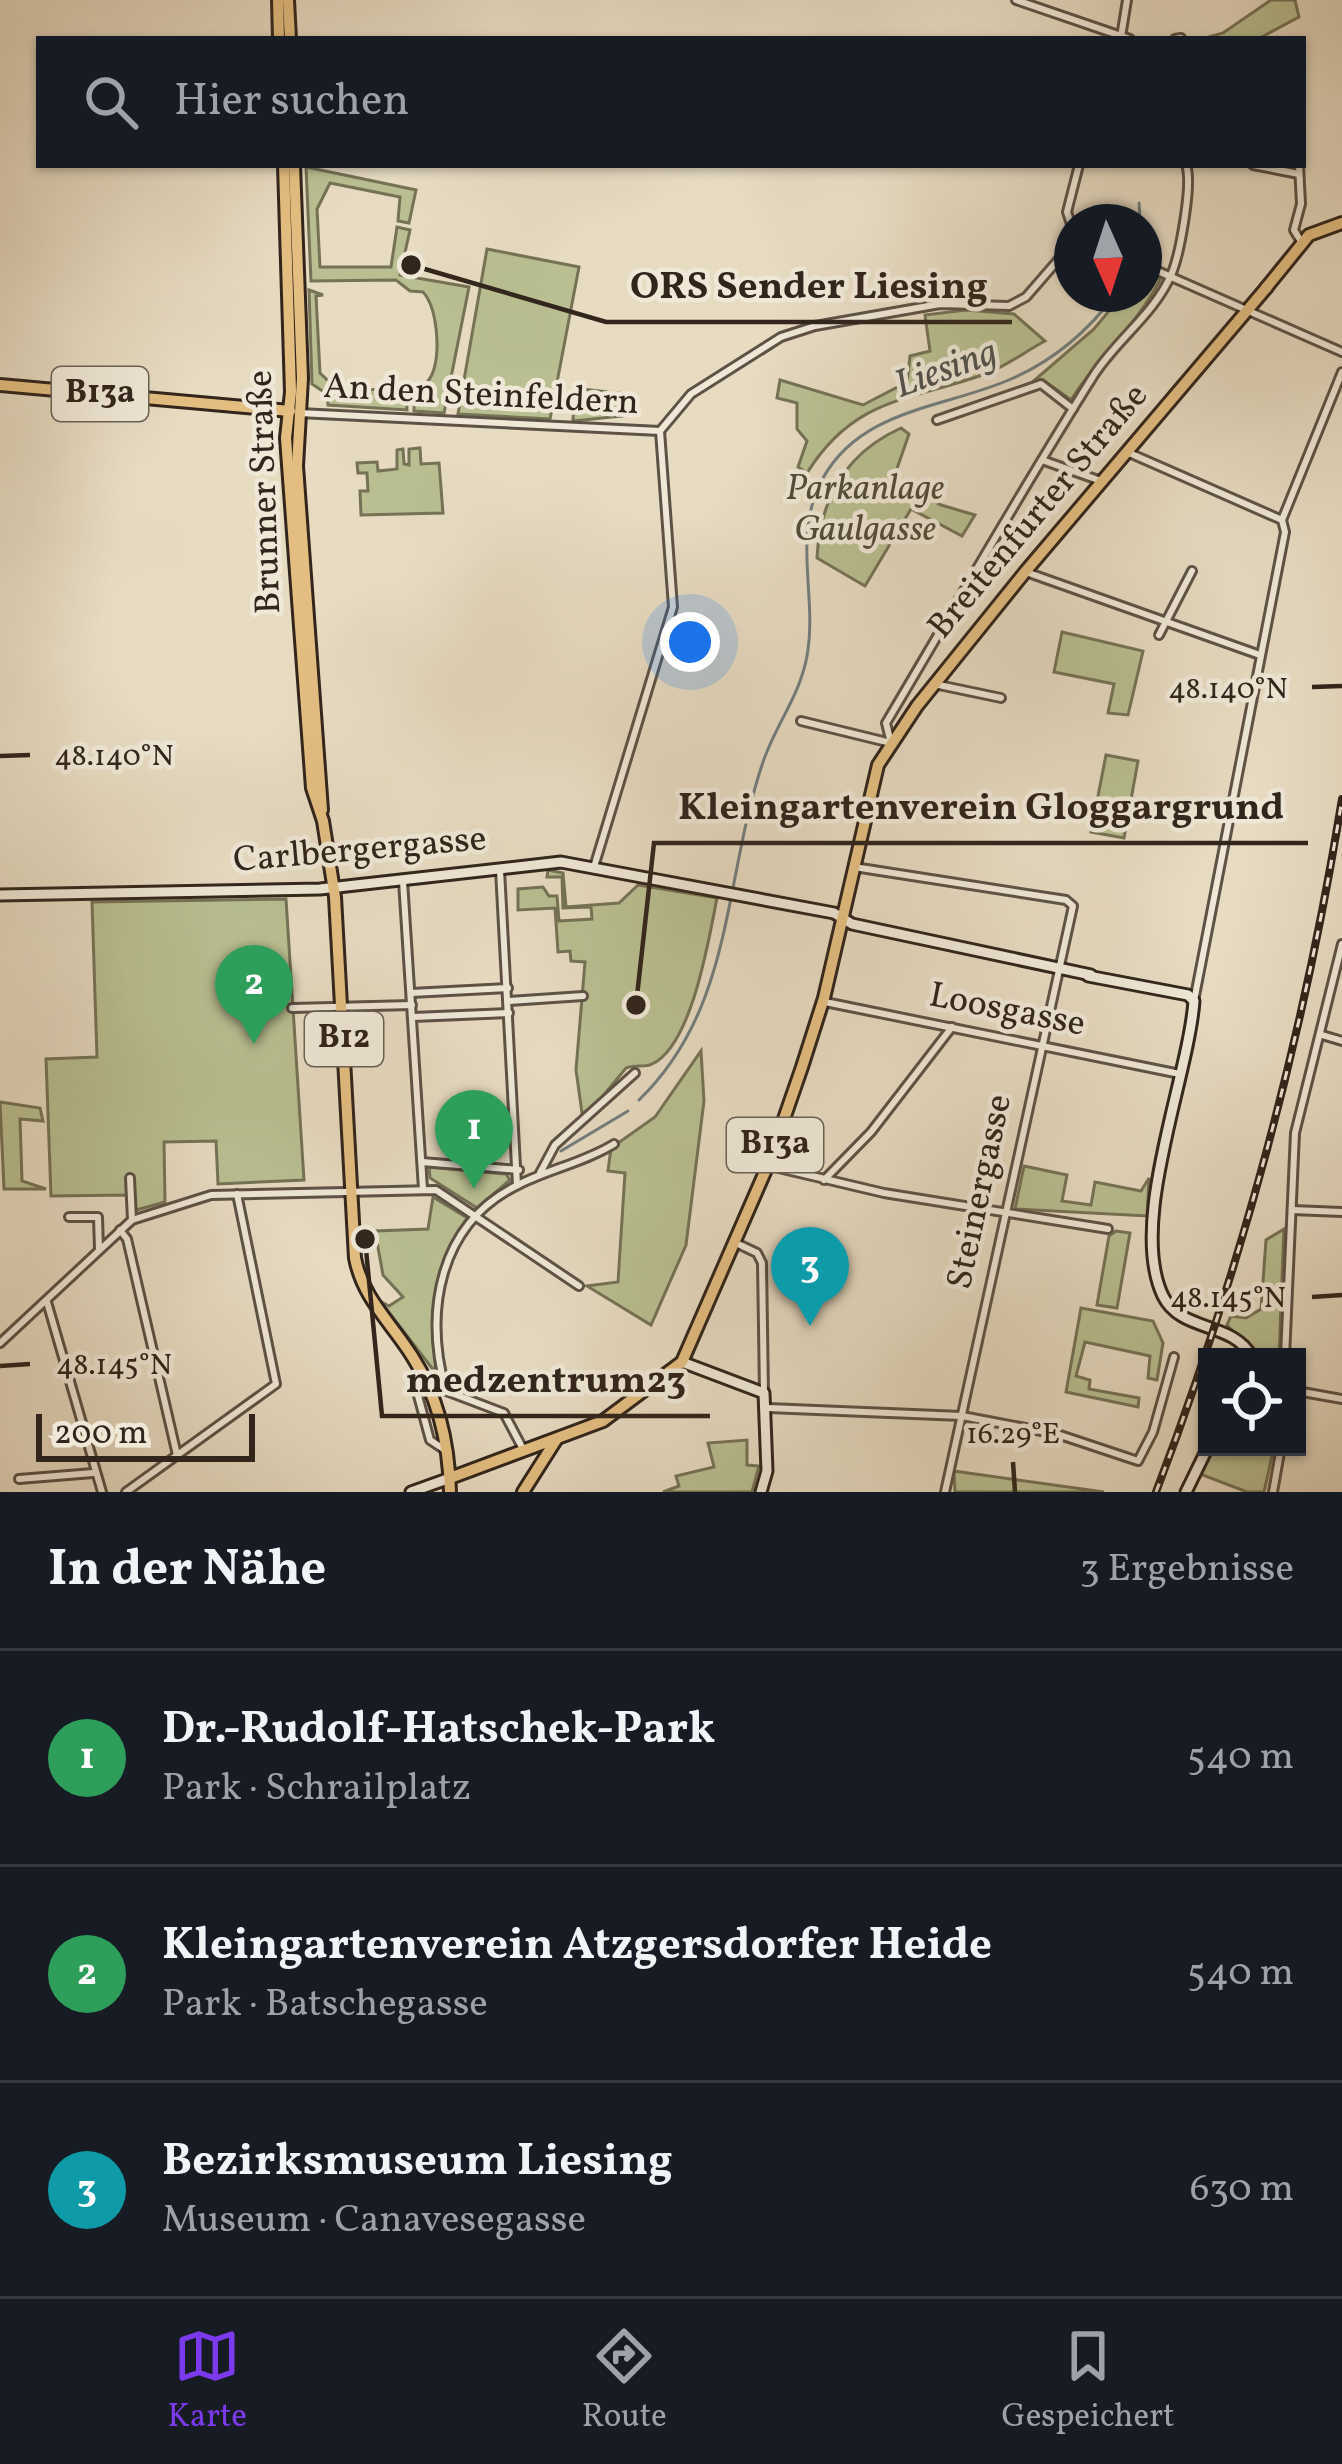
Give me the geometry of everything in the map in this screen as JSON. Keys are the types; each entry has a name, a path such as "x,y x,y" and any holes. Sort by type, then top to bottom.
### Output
{"main road":[{"path":"278,0 279,36"},
{"path":"288,0 290,36"},
{"name":"Brunner Straße","path":"284,168 293,412 361,1283 420,1370 447,1451 447,1492"},
{"name":"Brunner Straße","path":"293,412 294,168"},
{"name":"Breitenfurter Straße","path":"523,1492 556,1440 603,1421 682,1362 768,1165 823,1001 874,788 891,743 1025,572 1302,243 1342,224"},
{"name":"B13a","path":"0,385 293,412"},
{"path":"450,1478 556,1440"},
{"path":"526,1448 542,1459"}],"street":[{"path":"1016,0 1032,2 1101,35"},
{"path":"1125,36 1126,0"},
{"path":"1069,204 1078,168"},
{"path":"801,721 891,743 886,723 1042,460 1098,368 1150,313 1170,278 1188,169"},
{"path":"1299,170 1294,230 1302,243"},
{"path":"593,868 673,607 660,431 691,394 781,337 815,326 940,304 1009,306 1026,297 1054,265"},
{"path":"1162,274 1342,352"},
{"path":"1246,1348 1240,1340 1201,1324 1166,1301 1156,1265 1156,1195 1285,532 1282,520 1342,372"},
{"path":"938,420 1041,385 1073,409"},
{"name":"An den Steinfeldern","path":"293,412 660,431"},
{"path":"1127,452 1282,520"},
{"path":"1042,460 1102,482"},
{"path":"1159,634 1192,571"},
{"path":"1025,572 1260,655"},
{"path":"934,684 1000,698"},
{"name":"Carlbergergasse","path":"0,895 333,888 561,862 722,890 843,918"},
{"path":"500,866 517,1185"},
{"name":"Steinergasse","path":"854,867 1072,903 945,1492"},
{"path":"403,879 423,1189"},
{"path":"843,918 1186,994 1194,1001"},
{"path":"1286,1348 1295,1133 1342,944"},
{"path":"411,993 508,988"},
{"path":"508,1001 583,996"},
{"name":"Loosgasse","path":"823,1001 1180,1074"},
{"path":"292,1008 412,1005"},
{"path":"413,1017 509,1013"},
{"path":"824,1181 827,1172 871,1132 952,1027"},
{"path":"1322,1035 1342,1040"},
{"path":"539,1176 555,1145 635,1073"},
{"path":"526,1448 504,1413 448,1395 440,1370 436,1293 452,1250 476,1217 517,1185 614,1144"},
{"path":"422,1162 519,1170"},
{"path":"768,1165 824,1181 1108,1229"},
{"path":"130,1178 132,1220"},
{"path":"0,1342 132,1220 211,1195 436,1190 579,1286"},
{"path":"126,1492 276,1384 237,1193"},
{"path":"1292,1210 1342,1212"},
{"path":"69,1217 98,1217 99,1250"},
{"path":"120,1230 127,1239 177,1454"},
{"path":"735,1243 757,1253 762,1263 768,1408 767,1471 761,1492"},
{"path":"47,1302 102,1492"},
{"path":"768,1408 962,1416 1057,1434 1138,1461 1153,1432 1174,1357"},
{"path":"682,1362 764,1394"},
{"path":"1306,1393 1342,1399"},
{"path":"1204,1456 1188,1489 1205,1492"},
{"path":"1273,1492 1279,1456"},
{"path":"19,1480 94,1473"},
{"path":"411,1492 450,1478"},
{"path":"431,1488 447,1492"}],"green space":[{"path":"1271,0 1295,0 1299,17 1264,36 1212,36"},
{"path":"306,168 416,190 409,223 398,221 400,197 330,183 317,209 320,267 391,267 397,227 410,230 400,275 469,287 444,413 414,411 416,398 432,375 437,350 434,317 423,292 410,291 396,280 311,281"},
{"path":"487,249 579,267 550,419 458,414"},
{"path":"309,290 323,295 316,296 320,373 340,392 406,387 407,410 328,405 327,394 312,384"},
{"path":"966,310 1014,314 1045,341 988,373 865,415 825,448 807,473 798,467 807,441 797,429 797,403 777,398 780,380 863,405 907,382 910,356 930,351 925,315"},
{"path":"1108,312 1140,312 1071,400 1043,380 1029,385"},
{"path":"574,388 626,394 623,416 573,421"},
{"name":"Parkanlage Gaulgasse","path":"901,428 909,434 893,480 941,505 975,515 962,536 911,509 865,586 817,558 819,536 830,497 851,464"},
{"path":"420,448 421,464 439,463 443,513 361,515 360,491 368,491 367,473 358,473 357,463 377,462 378,471 397,469 397,450 403,449 404,464 409,465 409,449"},
{"path":"1062,632 1143,651 1128,715 1108,713 1114,684 1054,672"},
{"path":"1106,755 1138,761 1124,838 1091,832"},
{"path":"548,870 563,873 566,907 619,903 638,885 717,898 696,989 678,1036 652,1064 626,1068 583,1120 576,1070 585,962 571,961 570,951 558,952 555,908 518,910 518,889 543,887 549,896 557,896 559,921 592,919 591,907 563,908 562,877 547,877"},
{"path":"286,899 304,1180 218,1184 216,1141 164,1142 165,1202 129,1212 127,1195 51,1196 46,1059 97,1057 92,902"},
{"path":"701,1051 704,1101 686,1245 651,1325 587,1286 618,1282 625,1173 608,1171 611,1148 655,1117"},
{"path":"0,1102 40,1108 43,1121 20,1119 22,1181 46,1189 4,1189"},
{"path":"1024,1166 1067,1175 1062,1201 1091,1205 1095,1182 1141,1191 1149,1178 1147,1216 1015,1209"},
{"path":"429,1167 506,1174 510,1180 477,1208 430,1178"},
{"path":"433,1197 469,1219 439,1276 435,1372 380,1301 389,1306 403,1297 383,1275 375,1231 428,1229"},
{"path":"1284,1229 1279,1348 1249,1348 1227,1325 1231,1316 1246,1318 1261,1309 1266,1240"},
{"path":"1116,1231 1130,1233 1117,1308 1097,1305 1109,1236"},
{"path":"1081,1308 1153,1321 1163,1343 1157,1380 1148,1378 1150,1356 1085,1342 1076,1376 1090,1380 1089,1389 1139,1398 1138,1407 1066,1392"},
{"path":"747,1440 747,1465 759,1466 752,1492 663,1492 679,1486 676,1476 714,1467 708,1443"},
{"path":"1210,1456 1272,1456 1264,1492 1247,1492 1200,1474"},
{"path":"954,1471 1104,1492 955,1492"}],"waterway":[{"path":"639,1100 670,1064 709,984 762,765 804,671 810,633 809,522 823,478 860,437 907,413 1011,379 1055,354 1101,312"},
{"name":"Liesing","path":"561,1151 628,1111"}],"railway":[{"path":"1156,1492 1216,1323 1267,1150 1309,975 1342,799"}],"place":[{"name":"ORS Sender Liesing","path":"411,265"},
{"name":"Kleingartenverein Gloggargrund","path":"636,1005"},
{"name":"Kleingartenverein Atzgersdorfer Heide","path":"254,1044"},
{"name":"Dr.-Rudolf-Hatschek-Park","path":"474,1189"},
{"name":"medzentrum23","path":"365,1239"},
{"name":"Bezirksmuseum Liesing","path":"810,1326"}]}
